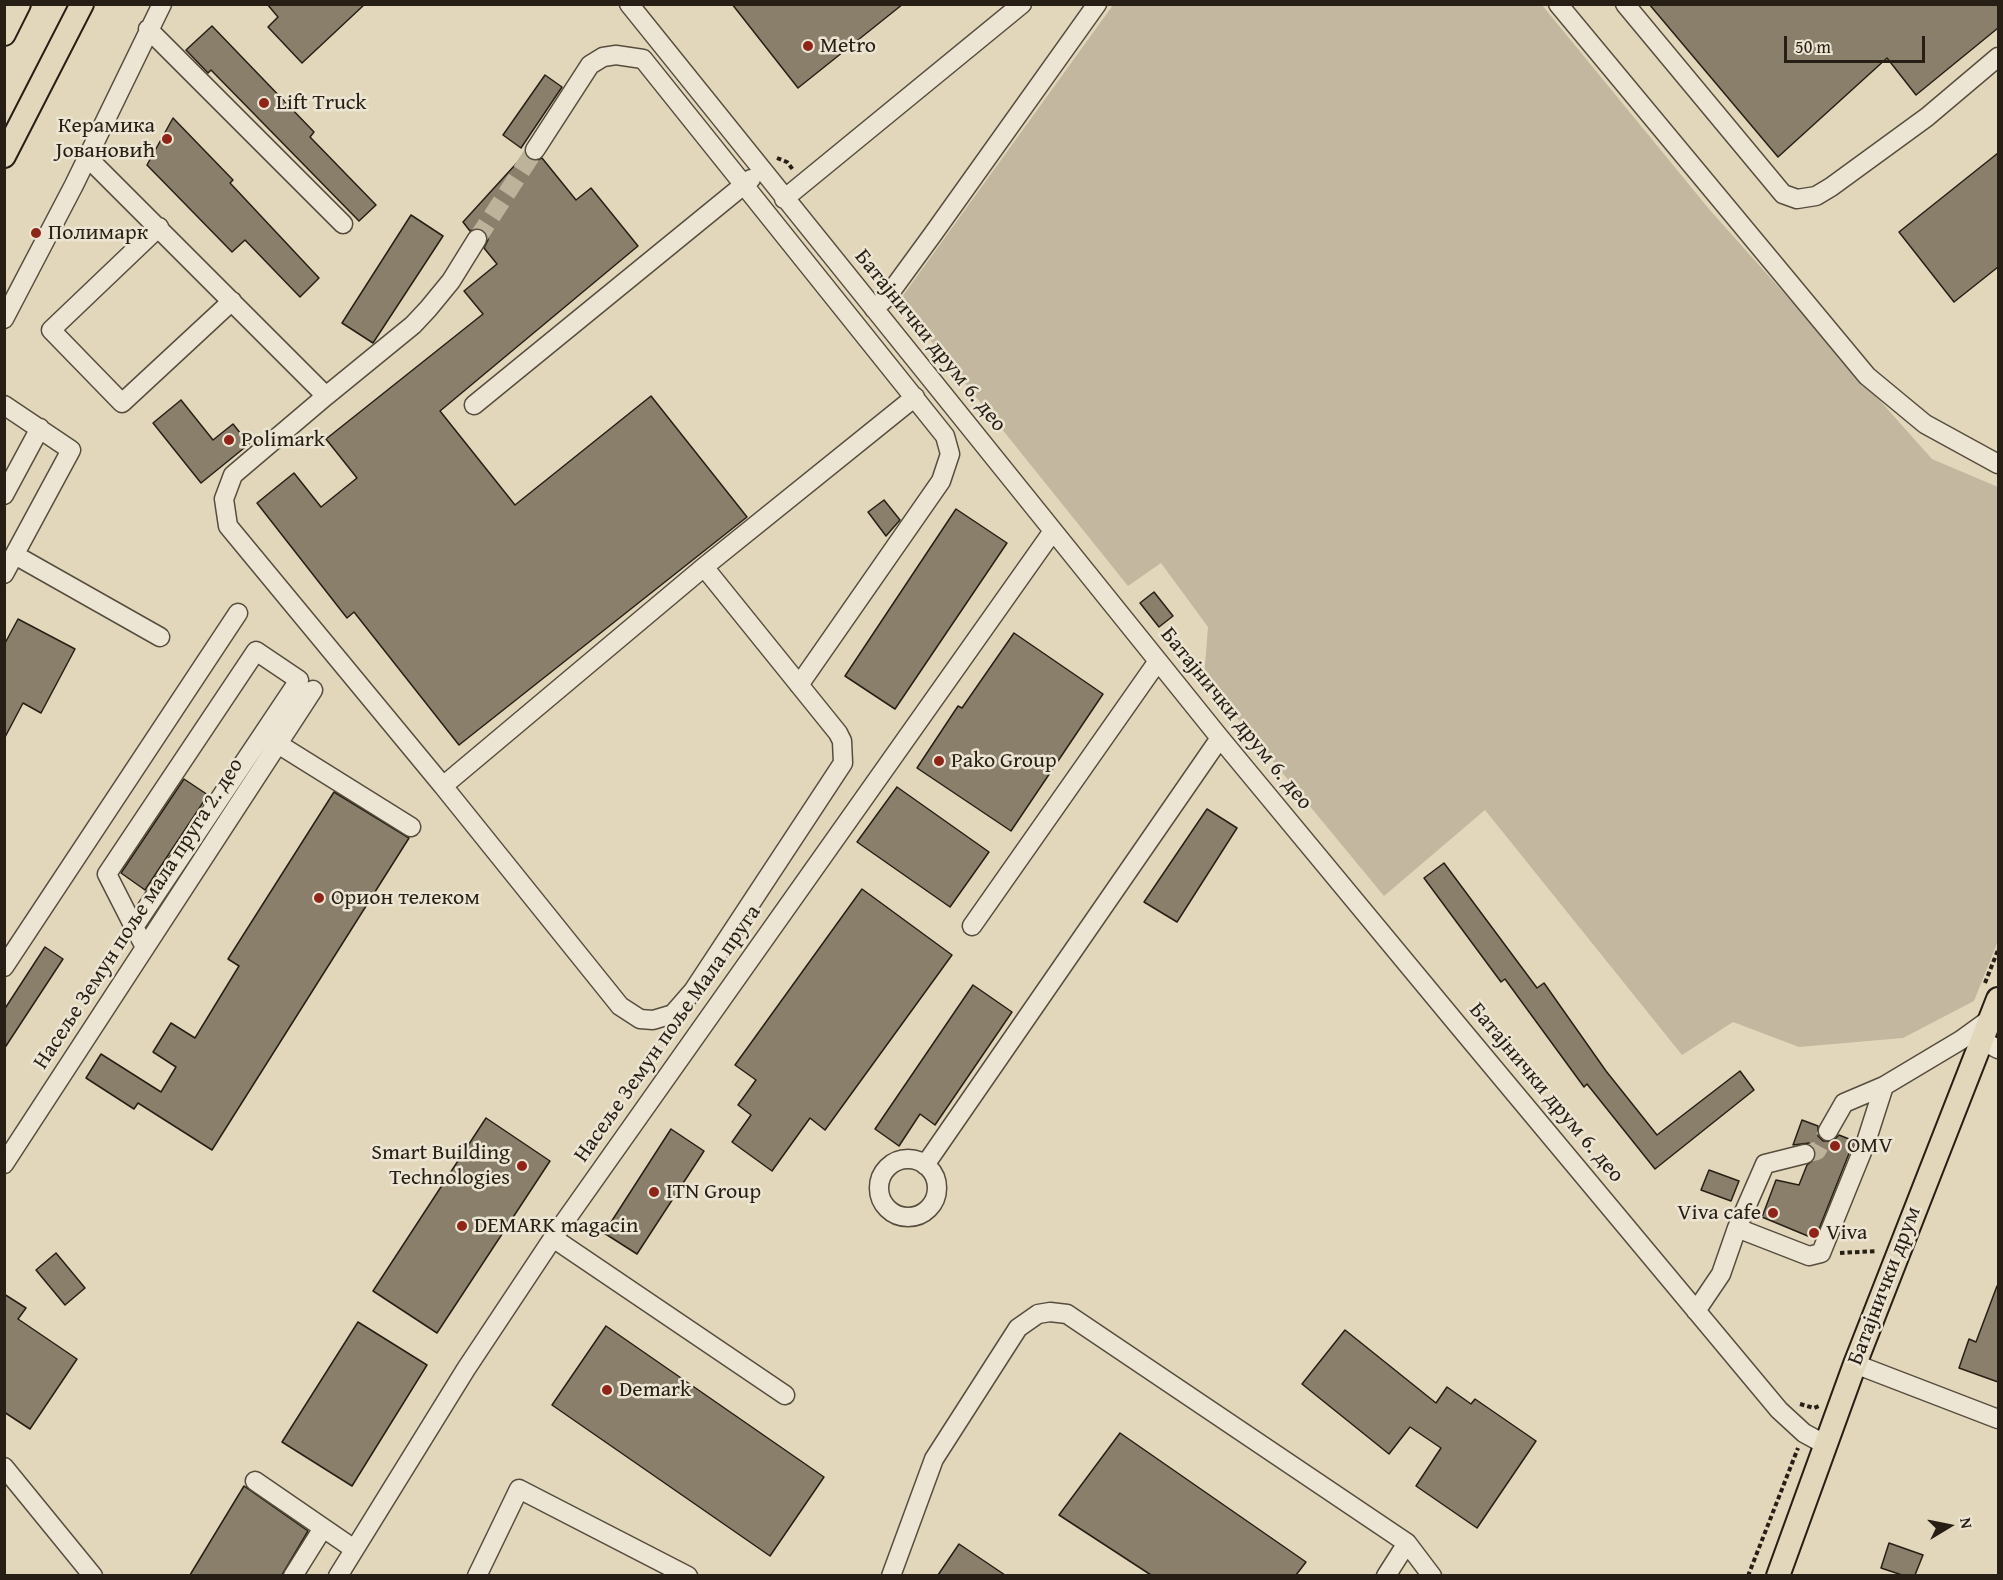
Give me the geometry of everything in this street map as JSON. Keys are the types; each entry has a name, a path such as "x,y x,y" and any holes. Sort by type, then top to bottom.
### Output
{"main road":[{"path":"4,34 20,4"},
{"path":"4,156 82,4"},
{"name":"Батајнички друм","path":"1778,1575 1899,1249 1990,1045 1994,1009"}],"street":[{"path":"4,319 162,4"},
{"name":"Батајнички друм 6. део","path":"629,4 1220,738 1779,1410 1804,1433 1826,1445"},
{"path":"784,199 1023,4"},
{"path":"874,309 887,297 1097,4"},
{"path":"1558,4 1867,376 1925,424 1998,464"},
{"path":"1625,4 1783,194 1797,199 1815,196 1831,188 1927,117 1998,57"},
{"path":"148,29 343,224"},
{"path":"535,150 590,65 603,57 632,56 643,59 945,436 950,454 948,467 941,481 799,685"},
{"path":"87,157 326,396"},
{"path":"474,405 762,171"},
{"path":"159,227 51,330 122,404 232,301"},
{"path":"477,239 451,281 428,309 233,475 224,499 228,526 443,786 620,1006 640,1019 653,1020 673,1014 693,991 843,763 844,750 838,733 704,567"},
{"path":"443,786 704,567 915,397"},
{"path":"4,405 71,450 4,574"},
{"path":"4,495 40,428"},
{"name":"Насеље Земун поље Мала пруга","path":"338,1575 466,1370 553,1238 1053,531"},
{"path":"15,555 160,637"},
{"path":"4,968 238,613"},
{"path":"134,927 299,680 256,651 107,874 134,927 145,947"},
{"path":"972,926 1158,661"},
{"name":"Насеље Земун поље мала пруга 2. део","path":"4,1164 313,690"},
{"path":"925,1165 1220,738"},
{"path":"278,744 411,827"},
{"path":"1828,1131 1844,1103 1884,1086 1961,1040 1994,1009"},
{"path":"1737,1228 1809,1256 1821,1253 1866,1142 1884,1086"},
{"path":"1696,1311 1721,1274 1737,1228 1765,1164 1805,1154"},
{"path":"553,1238 785,1395"},
{"path":"891,1575 934,1459 1017,1328 1038,1314 1050,1312 1067,1314 1407,1543 1432,1575"},
{"path":"1855,1364 1998,1419"},
{"path":"4,1467 93,1575"},
{"path":"255,1481 354,1549"},
{"path":"477,1575 519,1489 688,1575"},
{"path":"293,1575 323,1528"},
{"path":"1386,1575 1407,1543"}],"path":[{"path":"1821,1253 1899,1249"},
{"path":"1748,1575 1804,1433"}],"shaded area":[{"path":"1113,5 1542,5 1709,209 1932,459 1998,487 1998,941 1974,1001 1903,1038 1799,1047 1733,1022 1682,1055 1485,810 1384,896 1204,678 1208,627 1161,563 1128,586 899,301"}],"building":[{"path":"267,4 365,4 302,63 268,27 278,17"},
{"name":"Metro","path":"732,4 903,4 798,88"},
{"path":"1649,4 1998,4 1998,28 1916,95 1887,58 1778,157"},
{"path":"212,26 314,132 310,137 376,205 359,221 211,70 208,73 186,50"},
{"path":"545,75 562,87 521,148 503,135"},
{"path":"173,118 233,180 230,183 319,278 300,297 245,240 232,252 147,165"},
{"path":"1998,153 1998,267 1954,302 1899,232"},
{"path":"525,154 534,161 542,158 576,200 591,188 638,246 440,411 515,505 651,396 747,517 459,745 354,612 347,618 257,503 294,473 321,507 357,478 326,439 483,314 464,291 497,264 484,248 488,240 487,233 478,228 470,231 463,222"},
{"path":"411,215 443,236 373,343 342,323"},
{"name":"Polimark","path":"181,400 213,440 233,424 249,444 201,483 153,423"},
{"path":"884,500 900,520 886,536 868,512"},
{"path":"956,509 1007,543 895,709 845,676"},
{"path":"1154,592 1173,616 1159,627 1140,603"},
{"path":"18,619 75,649 41,713 23,703 4,739 4,645"},
{"path":"1014,633 1103,694 1011,831 917,768 958,706 962,708"},
{"path":"184,779 208,795 145,890 121,873"},
{"path":"897,787 989,852 950,907 857,842"},
{"path":"334,792 409,838 212,1150 138,1103 134,1109 86,1078 101,1054 161,1092 176,1067 153,1052 171,1023 195,1038 239,966 228,959"},
{"path":"1207,809 1237,828 1177,922 1144,902"},
{"path":"1444,863 1537,988 1544,983 1606,1071 1657,1135 1740,1071 1754,1090 1655,1169 1587,1084 1584,1087 1505,979 1501,982 1424,878"},
{"path":"862,889 952,955 825,1130 810,1118 772,1171 732,1142 751,1115 738,1105 756,1080 735,1065"},
{"path":"45,947 63,959 4,1049 4,1010"},
{"path":"973,985 1012,1012 935,1125 920,1114 899,1146 875,1129"},
{"name":"DEMARK magacin","path":"486,1118 550,1161 437,1333 373,1291"},
{"path":"1802,1120 1818,1126 1818,1136 1823,1141 1833,1141 1839,1135 1854,1141 1815,1239 1762,1217 1776,1180 1799,1185 1807,1165 1816,1158 1816,1151 1809,1143 1793,1145"},
{"name":"ITN Group","path":"671,1129 704,1151 637,1254 604,1233"},
{"path":"1709,1170 1739,1181 1731,1201 1701,1190"},
{"path":"56,1253 85,1288 65,1305 36,1270"},
{"path":"1997,1286 1998,1382 1959,1368 1969,1339 1976,1342"},
{"path":"4,1294 26,1308 18,1319 77,1359 30,1429 4,1412"},
{"path":"358,1322 427,1365 352,1486 282,1442"},
{"path":"606,1326 824,1477 770,1556 552,1405"},
{"path":"1345,1330 1436,1403 1447,1387 1471,1404 1475,1399 1536,1441 1477,1528 1416,1486 1441,1448 1410,1427 1389,1454 1302,1384"},
{"path":"1120,1433 1306,1562 1296,1575 1151,1575 1059,1515"},
{"path":"244,1486 308,1531 282,1575 190,1575"},
{"path":"1889,1543 1923,1555 1915,1575 1902,1575 1881,1568"},
{"path":"959,1544 1005,1575 938,1575"}],"tunnel":[{"path":"477,239 535,150"},
{"path":"1805,1154 1817,1151 1828,1131"}],"place":[{"name":"Metro","path":"808,46"},
{"name":"Lift Truck","path":"264,103"},
{"name":"Керамика Јовановић","path":"167,139"},
{"name":"Полимарк","path":"36,233"},
{"name":"Polimark","path":"229,440"},
{"name":"Pako Group","path":"939,761"},
{"name":"Орион телеком","path":"319,898"},
{"name":"OMV","path":"1835,1146"},
{"name":"Smart Building Technologies","path":"522,1166"},
{"name":"ITN Group","path":"654,1192"},
{"name":"Viva cafe","path":"1773,1213"},
{"name":"DEMARK magacin","path":"462,1226"},
{"name":"Viva","path":"1814,1233"},
{"name":"Demark","path":"607,1390"}]}
